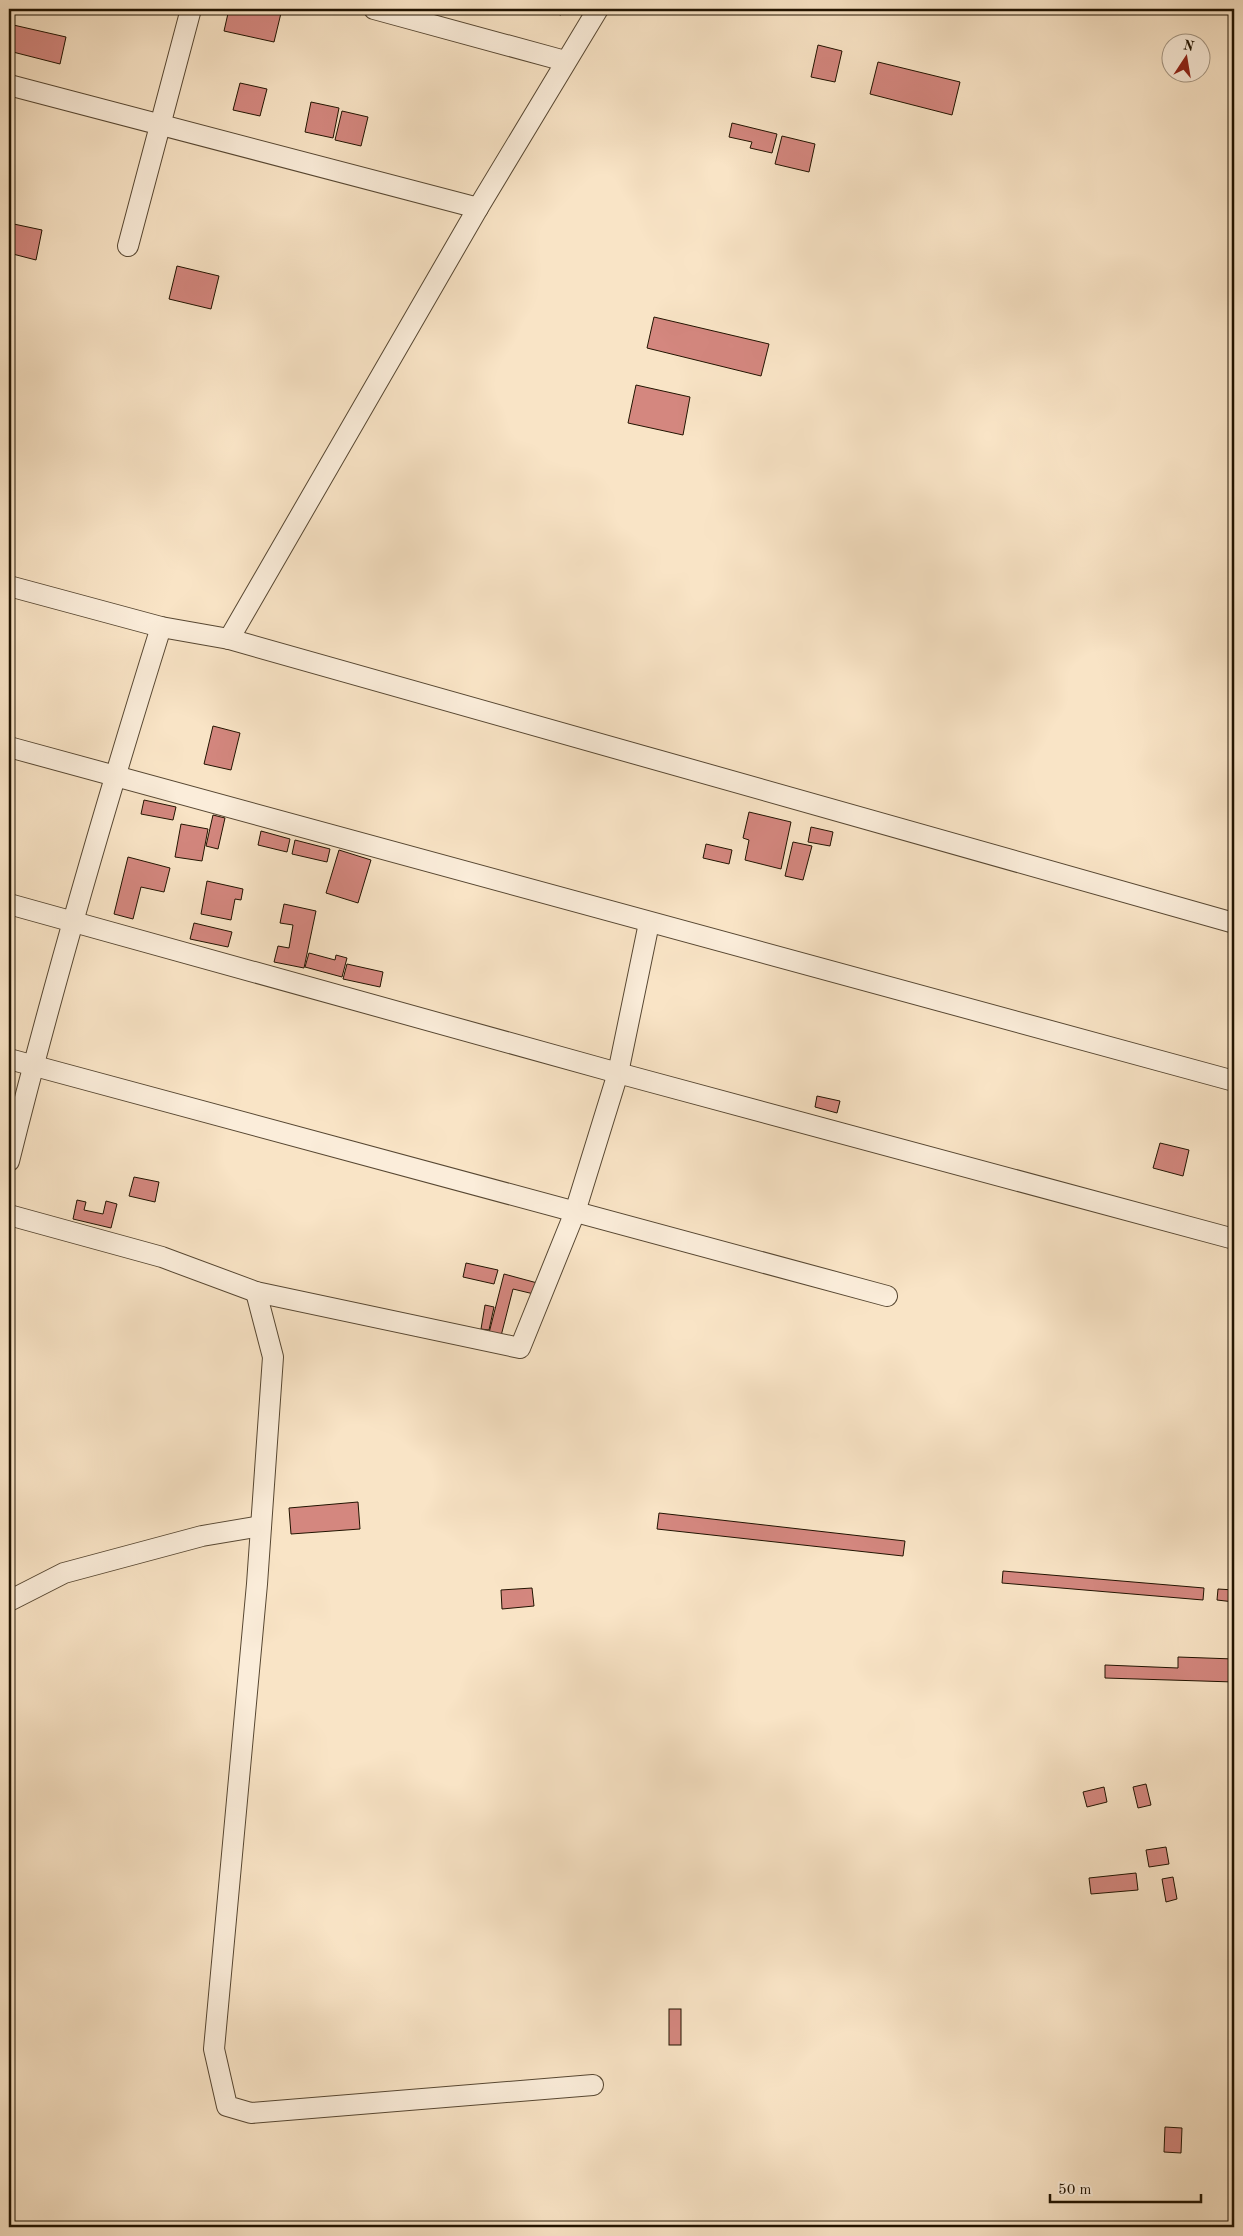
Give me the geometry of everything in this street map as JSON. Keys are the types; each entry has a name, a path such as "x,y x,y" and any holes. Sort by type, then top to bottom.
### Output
{"street":[{"path":"128,246 191,9"},
{"path":"374,9 415,14 565,61"},
{"path":"228,639 478,208 598,9"},
{"path":"9,85 478,208"},
{"path":"9,586 161,627 228,639 1234,923"},
{"path":"9,1161 72,922 161,627"},
{"path":"9,747 1234,1081"},
{"path":"9,904 618,1073 1234,1238"},
{"path":"9,1215 162,1257 256,1292 520,1348 575,1212 618,1073 649,923"},
{"path":"9,1059 887,1296"},
{"path":"256,1292 273,1357 261,1526 214,2049 227,2106 251,2113 593,2085"},
{"path":"9,1601 64,1573 202,1536 261,1526"}],"building":[{"path":"151,9 173,9 172,13"},
{"path":"229,9 282,9 274,42 224,31"},
{"path":"536,9 562,9 561,15"},
{"path":"9,24 66,37 60,64 9,51"},
{"path":"818,45 842,51 835,82 811,77"},
{"path":"878,62 960,82 952,115 870,94"},
{"path":"240,83 267,89 260,116 233,110"},
{"path":"311,102 339,108 333,138 305,132"},
{"path":"342,111 368,117 361,146 335,140"},
{"path":"732,123 777,134 772,153 750,148 752,142 729,137"},
{"path":"782,136 815,144 809,172 775,164"},
{"path":"9,223 42,230 36,260 9,253"},
{"path":"177,266 219,276 211,309 169,299"},
{"path":"654,317 769,344 761,376 647,348"},
{"path":"636,385 690,397 683,435 628,423"},
{"path":"213,726 240,733 231,770 204,764"},
{"path":"144,800 176,807 173,820 141,814"},
{"path":"749,812 791,822 781,869 745,860 749,840 743,838"},
{"path":"213,815 225,818 218,849 206,846"},
{"path":"181,824 208,829 202,861 175,857"},
{"path":"811,827 833,832 830,846 808,842"},
{"path":"261,831 290,839 287,852 258,845"},
{"path":"295,840 330,849 327,862 292,854"},
{"path":"793,842 812,846 803,880 785,876"},
{"path":"706,844 732,850 729,864 703,858"},
{"path":"339,850 371,860 358,903 326,893"},
{"path":"128,857 170,868 164,892 141,887 133,919 114,914"},
{"path":"207,881 243,889 241,900 235,899 231,920 201,914"},
{"path":"284,904 316,911 304,968 274,962 278,946 289,948 293,925 280,923"},
{"path":"194,923 232,932 228,947 190,939"},
{"path":"309,953 335,960 336,955 347,958 342,977 305,967"},
{"path":"347,964 383,972 380,987 343,979"},
{"path":"817,1096 840,1101 837,1113 815,1107"},
{"path":"1160,1143 1189,1150 1183,1176 1153,1168"},
{"path":"134,1177 159,1182 155,1202 129,1196"},
{"path":"77,1200 86,1202 84,1210 103,1214 106,1201 117,1204 111,1228 73,1219"},
{"path":"466,1263 498,1270 494,1284 463,1277"},
{"path":"504,1274 541,1284 538,1295 513,1289 501,1336 489,1333"},
{"path":"485,1305 494,1307 489,1330 481,1329"},
{"path":"358,1502 360,1529 291,1534 289,1508"},
{"path":"659,1513 905,1541 903,1556 657,1529"},
{"path":"1003,1571 1204,1588 1203,1600 1002,1583"},
{"path":"532,1588 534,1606 502,1609 501,1590"},
{"path":"1218,1589 1234,1590 1234,1602 1217,1600"},
{"path":"1178,1657 1234,1659 1234,1682 1105,1678 1105,1665 1178,1668"},
{"path":"1146,1784 1151,1805 1138,1808 1133,1787"},
{"path":"1104,1787 1107,1802 1087,1807 1083,1792"},
{"path":"1166,1847 1169,1864 1149,1867 1146,1850"},
{"path":"1136,1873 1138,1890 1091,1894 1089,1878"},
{"path":"1173,1877 1177,1899 1166,1902 1162,1879"},
{"path":"669,2009 681,2009 681,2045 669,2045"},
{"path":"1165,2127 1182,2128 1181,2153 1164,2152"}]}
